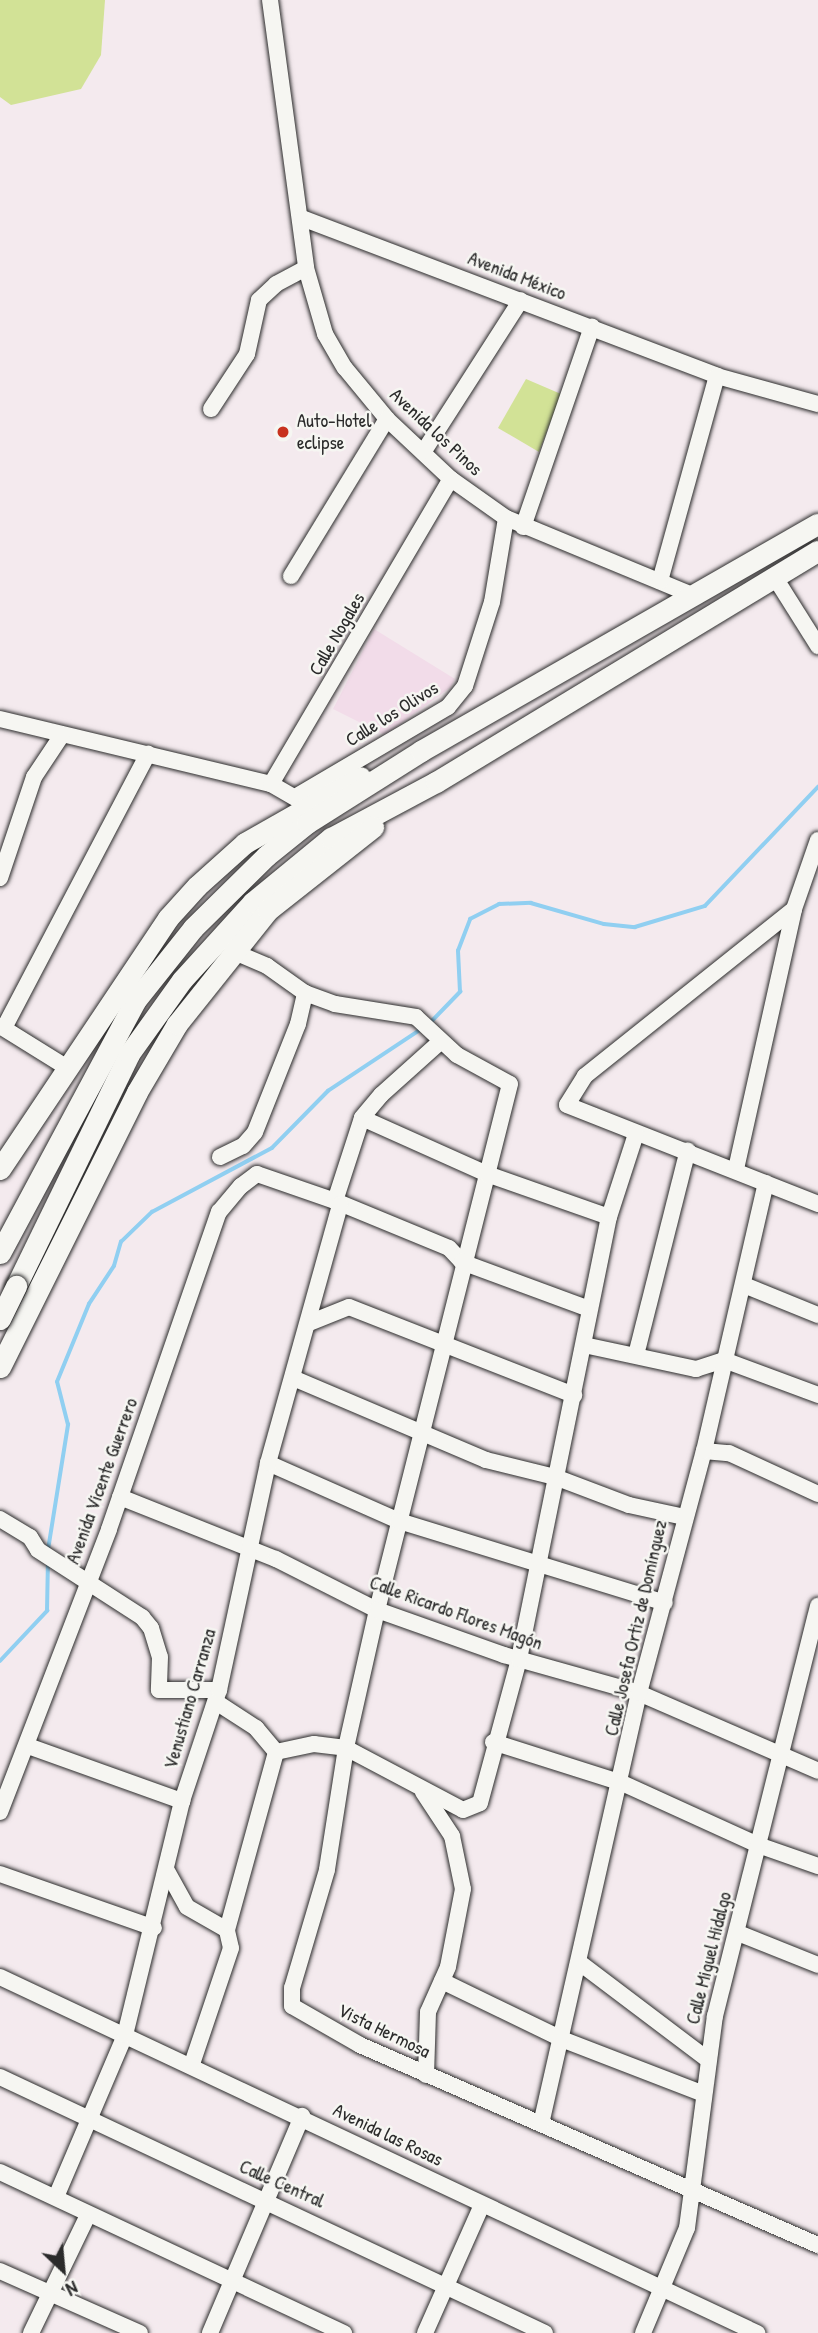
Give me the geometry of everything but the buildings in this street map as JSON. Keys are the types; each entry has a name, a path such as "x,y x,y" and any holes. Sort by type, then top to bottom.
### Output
{"main road":[{"path":"0,1253 111,1039 162,964 266,856 307,823 421,751 818,524"},
{"path":"0,1367 10,1319 8,1292 129,1054 182,980 216,939 291,867 331,838 436,782 818,551"},
{"path":"0,1169 168,918 221,862 301,800 421,751"},
{"path":"10,1319 155,1060 232,951 295,885 436,782"}],"street":[{"name":"Avenida los Pinos","path":"270,0 302,218 306,268 326,334 345,368 387,419 424,451 451,480 506,518 692,595"},
{"name":"Avenida México","path":"302,218 717,376 818,404"},
{"path":"211,409 247,354 259,300 276,284 306,268"},
{"path":"424,451 521,300"},
{"path":"523,527 592,327"},
{"path":"660,581 717,376"},
{"path":"291,576 387,419"},
{"name":"Calle Nogales","path":"271,784 451,480"},
{"name":"Calle los Olivos","path":"301,800 448,707 464,687 492,602 506,518"},
{"path":"774,576 818,646"},
{"path":"0,719 271,784 301,800"},
{"path":"0,877 34,777 62,735"},
{"path":"69,1069 2,1027 148,754"},
{"path":"736,1169 794,908 818,840"},
{"path":"794,908 585,1076 567,1105 636,1134 688,1150 818,1204"},
{"path":"232,951 267,966 304,993 335,1004 416,1017 440,1042 510,1084 441,1342 346,1748"},
{"path":"220,1157 243,1146 255,1132 298,1024 304,993"},
{"path":"440,1042 381,1095 362,1118 487,1174 610,1217"},
{"name":"Venustiano Carranza","path":"56,2197 125,2035 154,1928 156,1908 182,1801 218,1696 247,1548 268,1463 309,1323 362,1118"},
{"path":"276,1752 314,1744 346,1748 423,1792 463,1810 481,1802 493,1742 519,1659 610,1217 636,1134"},
{"path":"636,1355 688,1150"},
{"name":"Avenida Vicente Guerrero","path":"0,1812 28,1746 120,1497 219,1212 257,1174 338,1203"},
{"name":"Calle Josefa Ortiz de Domínguez","path":"541,2124 564,2040 622,1783 639,1693 684,1517 704,1451 766,1182"},
{"path":"338,1203 449,1248 462,1262 589,1309"},
{"path":"744,1285 818,1315"},
{"path":"309,1323 349,1307 574,1395"},
{"path":"584,1345 696,1368 724,1360 818,1395"},
{"path":"293,1378 486,1460 555,1477 629,1505 684,1517"},
{"path":"704,1451 729,1453 818,1494"},
{"path":"268,1463 398,1521 664,1603"},
{"name":"Calle Ricardo Flores Magón","path":"120,1497 247,1548 377,1609 519,1659 639,1693 818,1771"},
{"path":"0,1519 30,1536 38,1550 59,1561 151,1628 160,1657 159,1690 218,1696 257,1728 276,1752"},
{"name":"Calle Miguel Hidalgo","path":"643,2333 683,2242 708,2059 818,1606"},
{"path":"493,1742 622,1783 758,1845 818,1866"},
{"path":"28,1746 182,1801"},
{"name":"Vista Hermosa","path":"346,1748 327,1870 292,1988 292,2006 360,2045 692,2191"},
{"path":"192,2064 231,1948 228,1930 276,1752"},
{"path":"423,1792 452,1836 463,1889 442,1982 428,2012 426,2075"},
{"path":"166,1869 181,1902 199,1918 228,1930"},
{"path":"0,1874 154,1928"},
{"path":"156,1908 181,1902"},
{"path":"738,1933 818,1965"},
{"path":"580,1963 708,2059"},
{"name":"Avenida las Rosas","path":"0,1977 192,2064 482,2205 757,2333"},
{"path":"442,1982 564,2040 704,2094"},
{"name":"Calle Central","path":"0,2077 545,2333"},
{"path":"210,2333 302,2116"},
{"path":"0,2172 56,2197 88,2215 234,2278 344,2333"},
{"path":"692,2191 818,2245"},
{"path":"425,2333 482,2205"},
{"path":"31,2333 88,2215"},
{"path":"0,2271 140,2333"}],"shaded area":[{"path":"374,629 455,679 451,687 385,735 333,709"}],"green space":[{"path":"0,0 105,0 101,55 81,89 11,105 0,97"},
{"path":"526,379 561,394 539,452 498,428"}],"waterway":[{"path":"429,1024 460,992 458,951 470,919 499,904 531,903 604,924 635,927 705,906 818,787"},
{"path":"48,1550 68,1425 57,1382 89,1304 114,1266 121,1242 152,1212 272,1148 328,1091 423,1028"},
{"path":"0,1661 47,1611 48,1561"}],"place":[{"name":"Auto-Hotel eclipse","path":"283,432"}]}
